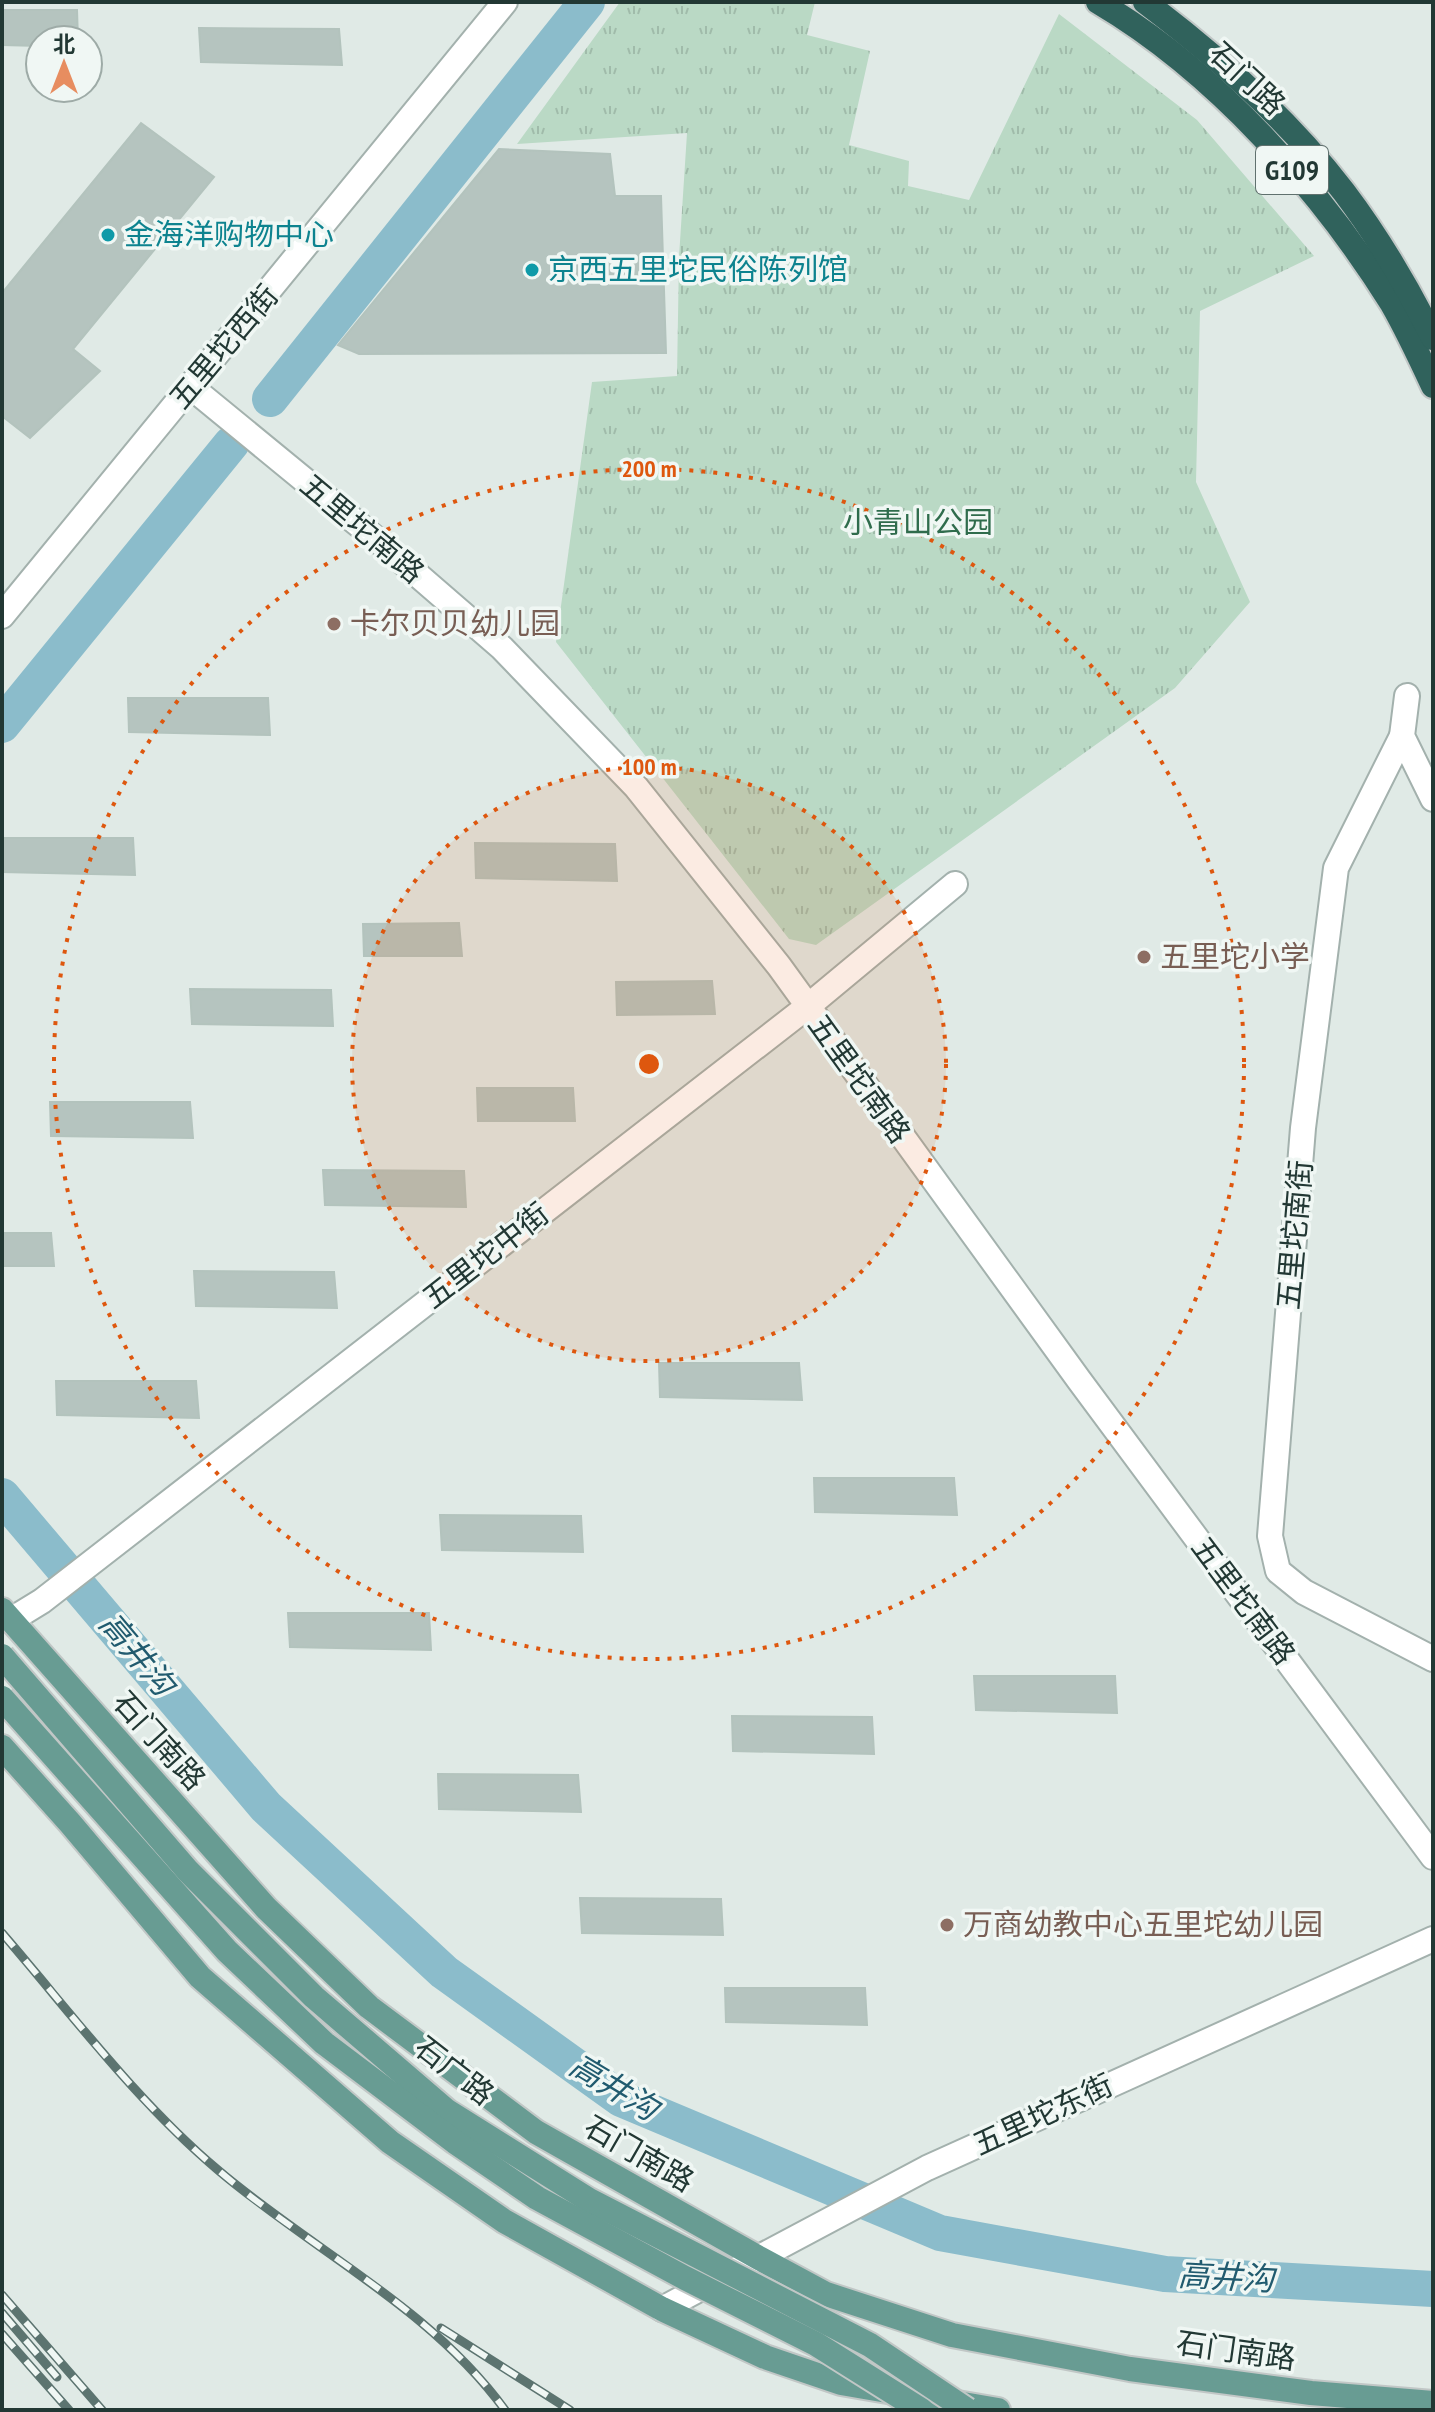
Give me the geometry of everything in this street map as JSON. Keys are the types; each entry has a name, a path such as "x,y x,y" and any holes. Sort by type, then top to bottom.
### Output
{"highway":[{"name":"石门路","path":"1098,2 1201,76 1292,170 1391,304 1433,386"},
{"name":"石门路","path":"1145,2 1190,36 1275,114 1344,192 1409,292 1433,338"}],"main road":[{"name":"石门南路","path":"7,1615 266,1908 369,2007 536,2132 759,2258 826,2294 952,2335 1130,2369 1311,2393 1365,2404 1433,2403"},
{"name":"石广路","path":"2,1656 188,1871 314,1997 447,2111 589,2200 870,2345 967,2410"},
{"name":"石广路","path":"2,1698 227,1951 324,2043 455,2142 537,2198 816,2344 921,2410"},
{"path":"2,1747 200,1977 390,2142 504,2221 662,2309 765,2357 841,2383 998,2410"}],"street":[{"name":"五里坨西街","path":"2,616 505,2"},
{"name":"五里坨南路","path":"191,387 375,538 502,648 636,787 779,966 1079,1380 1433,1857"},
{"path":"1407,696 1402,736 1433,799"},
{"name":"五里坨南街","path":"1402,736 1336,868 1303,1128 1270,1536 1278,1571 1304,1592 1433,1659"},
{"name":"五里坨中街","path":"7,1615 42,1601 807,1007 955,884"},
{"name":"五里坨东街","path":"662,2309 927,2168 1433,1939"}],"green space":[{"name":"小青山公园","path":"620,2 815,2 807,35 870,51 849,145 909,161 908,186 969,200 1059,14 1197,120 1314,256 1200,311 1196,482 1250,602 1175,688 816,945 789,939 556,642 592,382 677,376 679,257 687,133 517,144"}],"building":[{"path":"2,10 77,10 77,24 24,24 24,46 2,45"},
{"path":"199,28 339,29 342,65 201,62"},
{"name":"金海洋购物中心","path":"141,123 214,177 73,349 100,371 30,438 2,416 2,293"},
{"name":"京西五里坨民俗陈列馆","path":"499,149 610,154 615,196 661,196 666,353 359,354 338,345"},
{"path":"128,698 268,698 270,735 129,732"},
{"path":"2,838 133,838 135,875 2,872"},
{"path":"475,843 615,844 617,881 476,878"},
{"path":"459,923 462,956 364,956 363,924"},
{"path":"712,981 715,1014 617,1015 616,982"},
{"path":"190,989 331,990 333,1026 192,1024"},
{"path":"477,1088 573,1088 575,1121 478,1121"},
{"path":"50,1102 190,1102 193,1138 51,1136"},
{"path":"323,1170 464,1171 466,1207 325,1205"},
{"path":"2,1233 51,1233 54,1266 2,1266"},
{"path":"194,1271 334,1272 337,1308 196,1306"},
{"path":"659,1363 799,1363 802,1400 660,1397"},
{"path":"56,1381 196,1381 199,1418 57,1415"},
{"path":"814,1478 954,1478 957,1515 815,1512"},
{"path":"440,1515 581,1516 583,1552 442,1550"},
{"path":"288,1613 429,1613 431,1650 290,1647"},
{"path":"974,1676 1115,1676 1117,1713 976,1710"},
{"path":"732,1716 872,1717 874,1754 733,1751"},
{"path":"438,1774 578,1775 581,1812 439,1809"},
{"path":"580,1898 721,1899 723,1935 582,1933"},
{"path":"725,1988 865,1988 867,2025 726,2022"}],"waterway":[{"path":"270,399 587,2"},
{"path":"2,725 231,444"},
{"name":"高井沟","path":"2,1496 266,1807 444,1972 621,2099 940,2233 1165,2274 1433,2289"}],"railway":[{"path":"2,1933 106,2056 188,2144 255,2199 442,2340 475,2373 505,2410"},
{"path":"2,2295 102,2410"},
{"path":"2,2313 57,2377"},
{"path":"441,2328 570,2410"},
{"path":"2,2334 69,2410"}],"place":[{"name":"金海洋购物中心","path":"108,235"},
{"name":"京西五里坨民俗陈列馆","path":"532,270"},
{"name":"卡尔贝贝幼儿园","path":"334,624"},
{"name":"五里坨小学","path":"1144,957"},
{"name":"万商幼教中心五里坨幼儿园","path":"947,1925"}]}
